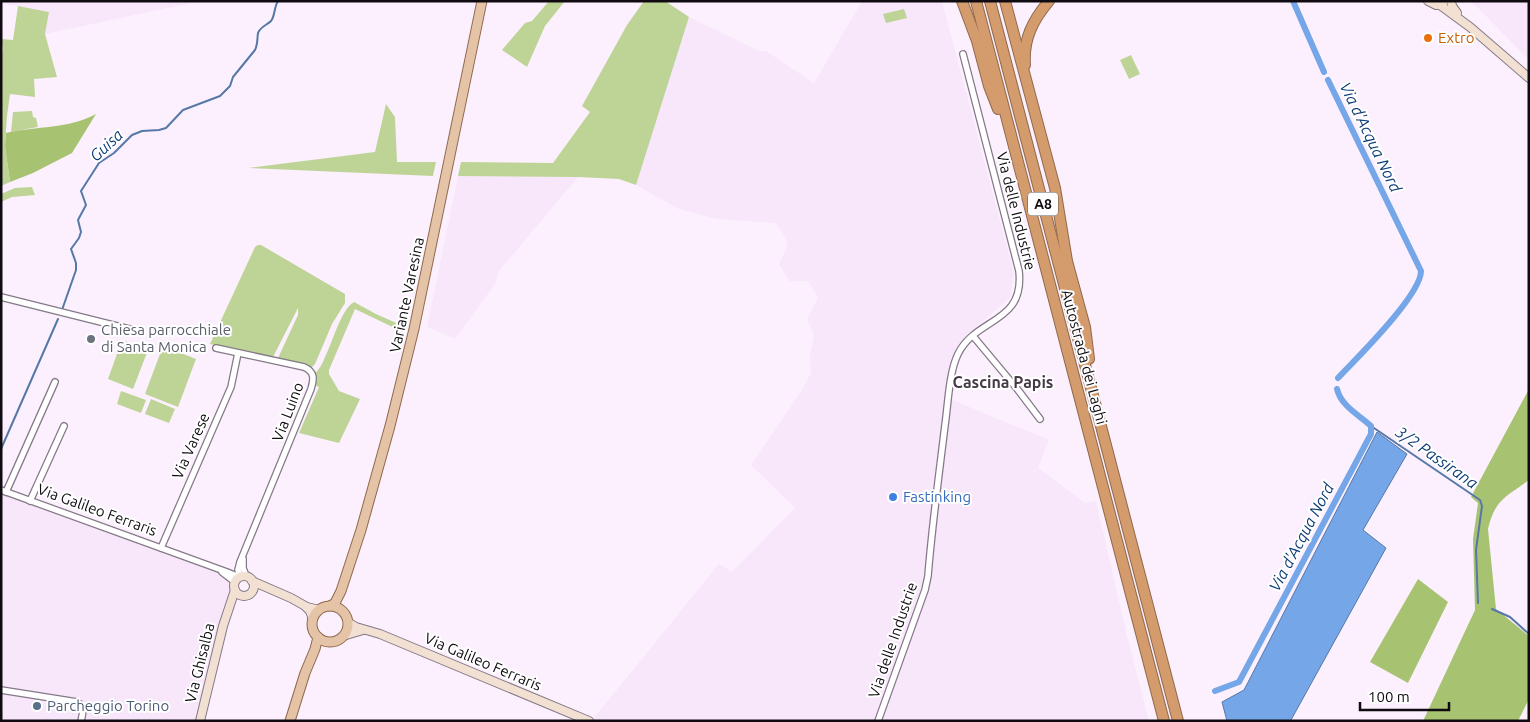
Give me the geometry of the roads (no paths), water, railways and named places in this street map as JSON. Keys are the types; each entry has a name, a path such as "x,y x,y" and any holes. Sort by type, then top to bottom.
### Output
{"highway":[{"path":"962,1 977,41 989,86 1016,156"},
{"name":"Autostrada dei Laghi","path":"976,1 1164,721"},
{"name":"Autostrada dei Laghi","path":"990,1 1178,721"},
{"path":"1005,1 1055,188 1070,276 1085,327 1096,407"},
{"path":"1038,124 1025,65 1025,47 1032,26 1050,1"}],"main road":[{"name":"Variante Varesina","path":"330,606 335,602 341,591 388,436 414,329 482,1"},
{"name":"Variante Varesina","path":"341,591 341,604 349,623"},
{"path":"328,643 318,637 313,631 313,620 319,610 330,606 337,607 343,611"},
{"path":"313,656 328,643 340,640 346,635 349,623"},
{"path":"290,721 318,637"}],"street":[{"path":"1428,1 1436,5 1443,3 1529,78"},
{"path":"1451,1 1455,10 1470,27"},
{"name":"Via delle Industrie","path":"878,721 926,584 953,370 959,351 973,336 1011,307 1018,297 1019,271 963,54"},
{"path":"1,297 137,331"},
{"path":"973,336 1040,419"},
{"name":"Via Luino","path":"216,348 304,367 312,372 314,377 311,389 244,552 241,581"},
{"name":"Via Varese","path":"161,548 231,387 238,353"},
{"path":"3,491 55,382"},
{"path":"30,501 64,426"},
{"name":"Via Galileo Ferraris","path":"3,491 235,574 241,581 319,610"},
{"path":"241,581 254,587 247,594 237,593 241,581"},
{"name":"Via Ghisalba","path":"200,721 223,626 241,581"},
{"name":"Via Galileo Ferraris","path":"247,594 258,591 280,594"},
{"name":"Via Ghisalba","path":"228,612 236,601 247,594"},
{"path":"305,606 310,611 313,620"},
{"name":"Via Galileo Ferraris","path":"349,623 380,634 589,721"},
{"path":"346,635 355,631 366,630"},
{"path":"1,690 76,702 83,709 82,721"}],"water":[{"path":"1377,432 1407,454 1363,530 1386,548 1292,721 1227,721 1222,702 1244,690"}],"waterway":[{"name":"Guisa","path":"62,310 76,270 76,263 71,249 79,238 81,232 78,220 86,205 81,191 99,163 114,153 132,135 142,131 166,128 183,110 220,96 230,86 233,77 255,50 258,33 271,21 278,1"},
{"name":"Via d'Acqua Nord","path":"1293,1 1324,72"},
{"name":"Via d'Acqua Nord","path":"1328,80 1421,271 1418,282 1400,310 1373,342 1338,378"},
{"name":"Guisa","path":"1,449 58,319"},
{"name":"Via d'Acqua Nord","path":"1215,691 1239,682 1371,434 1371,426 1346,405 1337,389"},
{"name":"3/2 Passirana","path":"1371,426 1480,500 1482,506 1476,550 1478,603"},
{"name":"3/2 Passirana","path":"1492,609 1510,617 1529,634"}],"place":[{"name":"Extro","path":"1428,38"},
{"name":"Chiesa parrocchiale di Santa Monica","path":"91,339"},
{"name":"Fastinking","path":"893,497"},
{"name":"Parcheggio Torino","path":"37,706"}],"district":[{"name":"Cascina Papis","path":"1003,382"}]}
